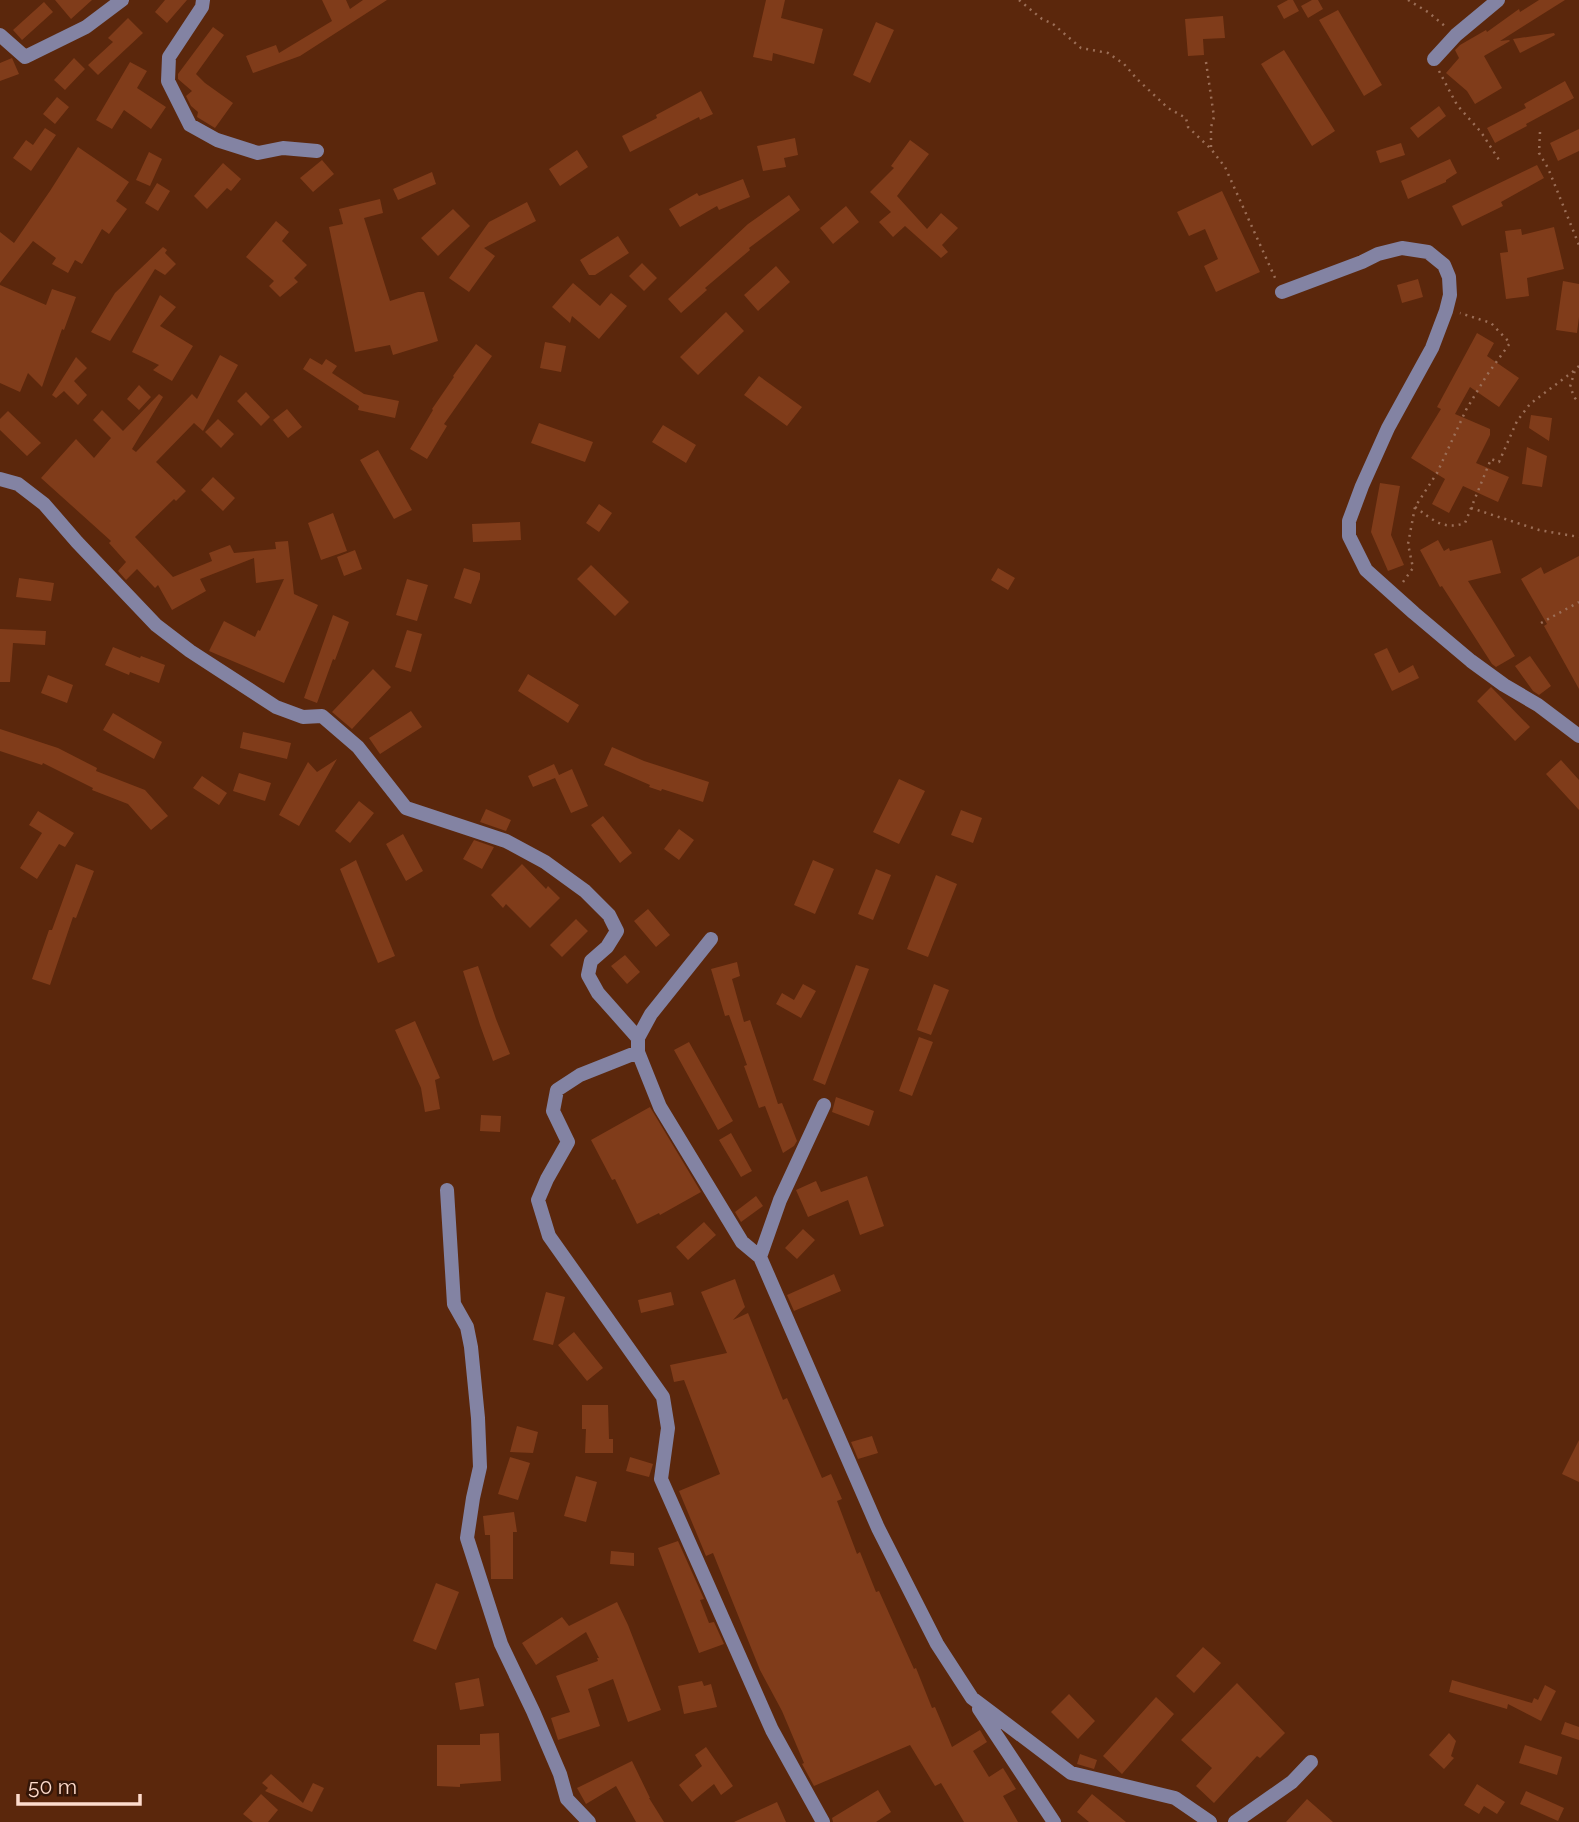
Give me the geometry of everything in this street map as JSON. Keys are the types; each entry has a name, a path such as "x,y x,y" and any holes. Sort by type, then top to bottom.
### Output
{"street":[{"path":"0,35 25,57 86,27 122,0"},
{"path":"204,0 169,57 168,81 190,125 217,140 258,153 284,148 317,151"},
{"path":"1434,59 1456,35 1498,0"},
{"path":"1282,292 1402,247 1428,252 1444,264 1449,277 1450,295 1447,308 1432,348 1382,440 1362,486 1349,521 1349,536 1366,570 1394,595 1471,661 1579,736"},
{"path":"0,479 18,484 44,503 156,625 190,651 276,707 303,716 321,716 358,747 406,807 506,841 545,862 585,891 610,915 617,932 607,947 591,961 588,975 598,993 638,1045 660,1107 742,1242 760,1257 878,1528 937,1644 1054,1822"},
{"path":"711,939 652,1014 638,1045 580,1075 558,1090 553,1111 568,1142 538,1200 550,1236 663,1397 668,1428 661,1479 772,1730 823,1822"},
{"path":"760,1257 780,1200 824,1105"},
{"path":"447,1190 454,1304 467,1326 478,1418 480,1467 467,1538 501,1644 533,1710 560,1774 567,1798 589,1822"},
{"path":"972,1698 1071,1773 1175,1798 1210,1822"},
{"path":"1235,1822 1292,1782 1311,1762"}],"path":[{"path":"1019,0 1081,48 1108,53 1124,64 1168,108 1186,118 1188,127 1212,149 1225,167 1282,292"},
{"path":"1408,0 1456,35"},
{"path":"1434,59 1457,105 1481,132 1501,163"},
{"path":"1206,62 1214,117 1210,127 1212,149"},
{"path":"1540,132 1539,153 1548,168 1579,245"},
{"path":"1394,595 1413,568 1408,544 1415,507 1437,473 1466,410 1510,343 1491,323 1447,308"},
{"path":"1415,507 1441,525 1456,526 1465,523 1491,459 1499,461 1517,421 1530,404 1579,366"},
{"path":"1575,370 1570,387 1579,403"},
{"path":"1471,508 1539,530 1579,537"},
{"path":"1541,624 1579,601"}],"building":[{"path":"55,0 92,0 71,19"},
{"path":"165,0 187,0 167,23 155,12"},
{"path":"322,0 346,0 350,9 363,0 387,0 300,56 253,73 246,56 276,45 279,53 332,21"},
{"path":"766,0 785,0 781,18 823,29 814,64 773,53 772,61 753,57"},
{"path":"1293,0 1299,11 1284,19 1277,6"},
{"path":"1318,0 1323,9 1308,18 1301,6"},
{"path":"1539,0 1565,0 1500,41 1510,41 1484,56 1502,88 1475,104 1467,91 1446,73 1459,58 1455,50 1486,30 1487,32 1519,9 1520,12"},
{"path":"44,2 53,12 22,40 13,30"},
{"path":"1338,10 1382,85 1364,96 1319,20"},
{"path":"1223,16 1225,38 1203,39 1204,55 1188,56 1185,19"},
{"path":"128,18 143,33 98,75 88,65 113,42 108,38"},
{"path":"876,22 894,30 870,83 853,75"},
{"path":"213,27 224,35 196,74 233,103 215,128 197,117 198,112 186,96 192,91 178,79 178,74"},
{"path":"1555,35 1520,53 1513,39"},
{"path":"1284,50 1335,131 1312,146 1261,64"},
{"path":"12,58 19,74 0,81 0,63"},
{"path":"74,58 85,69 65,90 54,80"},
{"path":"130,62 147,71 137,88 166,107 151,129 124,110 112,129 96,120"},
{"path":"1565,81 1574,98 1495,143 1487,128 1526,108 1524,104"},
{"path":"701,91 713,114 700,120 699,117 630,152 622,136"},
{"path":"57,97 69,107 55,124 43,114"},
{"path":"1439,106 1446,116 1418,138 1410,128"},
{"path":"45,128 56,135 31,171 13,158 26,140 33,145"},
{"path":"1579,129 1579,151 1558,161 1550,143"},
{"path":"795,138 798,155 784,158 786,167 763,171 757,146"},
{"path":"910,140 929,154 897,196 927,229 941,213 958,228 942,245 948,252 941,258 905,226 893,237 879,222 891,212 870,192 894,168 891,166"},
{"path":"1401,143 1405,155 1380,163 1376,151"},
{"path":"78,147 129,182 116,201 127,209 109,234 102,229 82,264 75,260 68,273 52,264 56,258 33,241 0,283 0,232 14,243"},
{"path":"577,150 588,167 560,186 549,169"},
{"path":"149,152 162,159 150,186 136,180"},
{"path":"1450,159 1457,173 1446,182 1408,199 1401,181"},
{"path":"322,160 334,174 313,192 300,178"},
{"path":"223,163 241,179 231,191 227,188 207,209 194,196"},
{"path":"1537,165 1544,178 1501,202 1503,206 1462,226 1452,206"},
{"path":"432,172 436,184 398,200 393,189"},
{"path":"743,179 750,197 719,210 717,206 680,227 669,209 697,193 699,196"},
{"path":"157,183 170,191 158,211 145,203"},
{"path":"1222,191 1260,272 1216,292 1204,266 1218,259 1205,229 1189,236 1177,212"},
{"path":"789,195 800,210 749,248 750,250 705,288 707,290 681,313 668,299 748,224"},
{"path":"380,199 383,213 364,218 390,301 424,292 438,341 393,355 390,345 355,352 329,227 343,224 339,209"},
{"path":"527,202 536,221 484,248 495,256 469,292 449,278 489,222"},
{"path":"846,206 859,222 833,244 820,228"},
{"path":"453,209 470,226 438,256 421,238"},
{"path":"276,221 289,232 282,241 307,265 294,278 298,282 280,297 269,286 274,281 246,257"},
{"path":"1554,227 1564,269 1527,278 1529,296 1506,299 1500,253 1508,252 1505,231 1521,229 1522,235"},
{"path":"618,236 629,253 595,275 589,275 580,260"},
{"path":"163,247 176,264 165,275 155,269 110,341 91,332 115,293"},
{"path":"642,263 657,278 644,291 629,276"},
{"path":"776,266 790,282 758,311 744,295"},
{"path":"1418,279 1423,297 1402,303 1397,285"},
{"path":"1563,281 1579,284 1577,333 1556,330"},
{"path":"573,283 600,306 611,293 627,306 599,339 572,316 570,323 552,307"},
{"path":"0,285 46,305 52,289 76,297 42,387 28,373 20,392 0,383"},
{"path":"160,295 176,307 160,326 193,346 172,381 153,370 159,365 132,352"},
{"path":"726,312 744,331 698,375 680,357"},
{"path":"1477,333 1494,343 1487,356 1519,378 1499,407 1470,387 1455,414 1490,429 1490,435 1476,463 1509,477 1498,502 1463,486 1449,513 1432,504 1445,479 1411,458 1441,409 1437,407"},
{"path":"545,342 566,346 561,372 540,368"},
{"path":"476,344 492,356 444,424 447,426 427,459 410,449 432,409"},
{"path":"220,355 238,365 203,431 194,423 156,462 186,491 135,537 173,577 212,561 209,553 230,545 234,553 276,549 275,542 288,541 294,594 318,605 284,683 209,651 224,621 255,637 284,579 256,583 254,558 200,579 206,591 172,610 158,585 155,588 137,569 126,580 118,571 126,562 109,543 111,541 41,478 76,439 94,458 111,438 93,420 102,410 123,431 159,394 163,397 132,449 136,452 192,394 197,399"},
{"path":"76,357 87,368 74,381 87,395 78,405 64,391 56,398 52,395"},
{"path":"310,358 322,365 326,359 337,366 332,373 364,394 399,401 395,418 358,410 359,406 303,369"},
{"path":"759,376 802,407 787,426 744,395"},
{"path":"139,385 151,397 139,410 127,399"},
{"path":"246,392 270,417 261,426 237,401"},
{"path":"287,409 302,427 288,438 273,420"},
{"path":"8,411 41,443 27,456 0,430 0,419"},
{"path":"1531,415 1552,418 1549,441 1529,428"},
{"path":"218,419 234,434 221,448 205,432"},
{"path":"539,423 593,442 585,462 531,443"},
{"path":"663,425 696,445 686,463 652,442"},
{"path":"1527,447 1547,456 1542,487 1522,484"},
{"path":"378,450 412,510 394,519 360,460"},
{"path":"213,477 235,498 223,511 201,490"},
{"path":"1380,483 1400,486 1391,535 1404,565 1388,571 1371,532"},
{"path":"599,504 612,513 599,532 586,523"},
{"path":"333,513 347,551 321,560 308,523"},
{"path":"520,522 521,540 473,542 472,524"},
{"path":"1438,540 1444,551 1449,548 1450,551 1492,540 1501,573 1468,581 1515,656 1496,667 1442,586 1440,587 1420,550"},
{"path":"355,550 362,569 344,576 337,557"},
{"path":"1579,556 1579,689 1521,579 1541,567 1544,574"},
{"path":"591,565 629,602 615,616 577,579"},
{"path":"464,568 480,573 471,604 454,598"},
{"path":"998,568 1015,578 1008,590 991,580"},
{"path":"19,578 54,583 51,601 16,597"},
{"path":"407,579 428,585 417,621 396,615"},
{"path":"333,615 349,622 317,703 304,698"},
{"path":"0,629 46,631 45,645 13,643 10,682 0,682"},
{"path":"407,630 422,634 411,672 395,667"},
{"path":"113,647 165,665 159,683 105,665"},
{"path":"1387,648 1399,673 1413,665 1419,678 1392,691 1374,654"},
{"path":"1530,656 1551,686 1539,695 1515,666"},
{"path":"373,669 391,687 352,729 332,712"},
{"path":"528,674 579,705 568,723 518,691"},
{"path":"48,675 73,685 67,703 41,693"},
{"path":"1491,687 1530,727 1515,741 1477,701"},
{"path":"411,711 422,727 380,754 369,738"},
{"path":"113,713 162,742 154,759 103,730"},
{"path":"0,729 58,748 97,768 96,771 145,790 168,816 151,830 128,804 92,790 93,788 43,763 42,765 0,751"},
{"path":"243,732 291,743 287,759 240,748"},
{"path":"612,747 644,761 709,782 703,802 649,787 650,785 604,765"},
{"path":"337,759 299,826 279,815 308,762 317,772"},
{"path":"1561,760 1579,780 1579,810 1546,774"},
{"path":"554,764 559,775 572,769 588,806 571,813 555,778 533,787 528,776"},
{"path":"239,773 271,783 265,801 233,791"},
{"path":"202,776 227,793 219,805 193,788"},
{"path":"899,779 925,791 899,844 873,832"},
{"path":"359,801 374,813 350,843 335,831"},
{"path":"486,809 511,820 506,831 480,822"},
{"path":"961,810 982,818 973,843 951,835"},
{"path":"38,811 74,833 65,847 59,844 37,879 20,868 42,833 29,825"},
{"path":"603,816 632,853 620,863 591,825"},
{"path":"679,829 694,840 679,860 664,849"},
{"path":"403,834 423,871 406,881 386,844"},
{"path":"474,840 494,847 482,869 463,859"},
{"path":"356,860 395,956 378,963 340,869"},
{"path":"813,860 834,869 815,914 794,905"},
{"path":"76,864 94,871 76,918 73,917 50,985 32,979"},
{"path":"522,864 546,889 548,886 560,898 530,928 506,904 503,908 491,895"},
{"path":"876,869 891,875 873,920 858,914"},
{"path":"936,875 957,884 928,957 907,949"},
{"path":"648,909 670,935 656,947 634,921"},
{"path":"576,919 588,931 562,957 550,945"},
{"path":"625,955 640,972 627,984 611,966"},
{"path":"737,962 740,976 732,979 744,1022 750,1020 778,1104 782,1103 797,1141 783,1153 765,1106 759,1108 744,1066 747,1065 729,1015 725,1016 711,969"},
{"path":"856,965 869,969 825,1085 813,1080"},
{"path":"478,966 510,1054 493,1061 463,971"},
{"path":"803,984 816,991 801,1018 776,1004 782,993 794,1000"},
{"path":"934,984 949,990 931,1035 917,1030"},
{"path":"415,1021 440,1078 435,1080 440,1109 425,1112 421,1088 395,1030"},
{"path":"919,1037 933,1042 912,1096 899,1091"},
{"path":"689,1042 733,1121 718,1130 674,1050"},
{"path":"836,1097 874,1111 869,1126 832,1112"},
{"path":"650,1107 701,1192 660,1215 659,1213 637,1224 615,1179 612,1180 591,1140"},
{"path":"481,1115 501,1116 500,1132 480,1131"},
{"path":"731,1133 752,1171 741,1177 719,1140"},
{"path":"867,1176 884,1226 860,1235 848,1200 808,1217 796,1190 816,1181 821,1192"},
{"path":"756,1196 763,1206 741,1222 735,1212"},
{"path":"704,1222 716,1235 688,1260 676,1247"},
{"path":"803,1229 815,1240 797,1259 785,1248"},
{"path":"834,1274 841,1291 794,1311 787,1295"},
{"path":"735,1279 745,1307 733,1320 748,1313 783,1400 787,1398 822,1478 831,1474 842,1499 837,1501 857,1554 860,1552 876,1592 879,1591 952,1747 980,1730 987,1742 973,1751 989,1777 1003,1768 1016,1789 1003,1796 1018,1822 964,1822 941,1783 935,1786 910,1745 814,1786 802,1764 804,1763 782,1711 760,1670 713,1553 706,1556 679,1491 720,1474 684,1380 674,1382 670,1365 727,1353 701,1292"},
{"path":"546,1292 565,1297 553,1345 533,1340"},
{"path":"671,1292 674,1305 641,1313 638,1300"},
{"path":"574,1332 603,1368 587,1381 558,1345"},
{"path":"582,1405 608,1405 609,1439 613,1439 613,1453 585,1453 586,1429 582,1429"},
{"path":"517,1426 538,1432 533,1453 510,1452"},
{"path":"872,1436 878,1453 858,1459 851,1442"},
{"path":"1579,1440 1579,1482 1562,1474"},
{"path":"510,1457 530,1463 518,1500 498,1494"},
{"path":"630,1457 653,1464 649,1477 626,1471"},
{"path":"576,1476 597,1482 586,1522 564,1516"},
{"path":"514,1512 517,1532 513,1532 513,1579 491,1579 490,1535 485,1535 483,1516"},
{"path":"678,1541 704,1599 700,1600 709,1623 714,1622 724,1644 699,1653 658,1548"},
{"path":"611,1551 634,1553 634,1566 610,1564"},
{"path":"436,1583 459,1592 436,1650 413,1641"},
{"path":"617,1602 661,1710 628,1722 613,1679 588,1689 600,1726 558,1740 551,1718 570,1712 556,1676 598,1661 599,1658 586,1632 536,1665 522,1643 562,1617 569,1626"},
{"path":"1203,1647 1221,1663 1194,1693 1176,1676"},
{"path":"479,1678 484,1706 460,1710 455,1683"},
{"path":"1452,1680 1532,1703 1534,1698 1538,1700 1545,1685 1556,1691 1541,1721 1508,1704 1507,1709 1449,1692"},
{"path":"702,1681 704,1686 711,1684 717,1707 684,1714 678,1686"},
{"path":"1237,1683 1285,1733 1260,1758 1257,1756 1214,1803 1196,1786 1212,1768 1181,1740"},
{"path":"1069,1694 1095,1721 1078,1739 1051,1712"},
{"path":"1156,1697 1174,1714 1122,1774 1103,1756"},
{"path":"1565,1722 1579,1727 1579,1740 1561,1734"},
{"path":"499,1733 501,1781 460,1784 460,1787 437,1786 437,1745 480,1745 480,1734"},
{"path":"1449,1733 1456,1741 1451,1756 1454,1758 1444,1769 1429,1755"},
{"path":"1525,1745 1562,1757 1557,1775 1519,1763"},
{"path":"706,1747 733,1786 721,1795 714,1784 692,1802 679,1785 702,1766 695,1755"},
{"path":"1080,1754 1097,1760 1094,1769 1077,1764"},
{"path":"632,1761 649,1798 664,1822 636,1822 616,1786 586,1804 577,1788"},
{"path":"271,1774 303,1803 313,1783 324,1788 312,1812 265,1791 268,1788 262,1783"},
{"path":"1477,1784 1505,1802 1497,1814 1484,1806 1479,1814 1464,1805"},
{"path":"878,1790 891,1812 876,1822 833,1822 832,1818"},
{"path":"1526,1791 1564,1808 1558,1821 1520,1804"},
{"path":"261,1794 278,1810 268,1822 253,1822 243,1814"},
{"path":"1092,1794 1126,1822 1089,1822 1077,1812"},
{"path":"1307,1799 1333,1822 1286,1822"},
{"path":"777,1802 786,1822 734,1822"}]}
